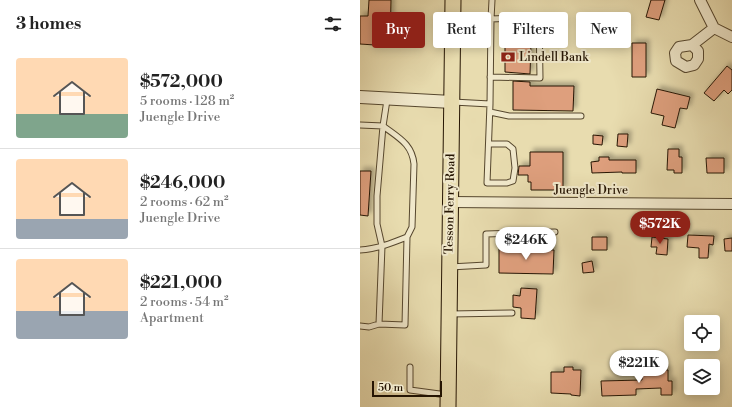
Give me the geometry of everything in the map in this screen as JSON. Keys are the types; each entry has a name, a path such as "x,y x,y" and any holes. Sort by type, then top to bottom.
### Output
{"main road":[{"name":"Tesson Ferry Road","path":"452,12 453,0"},
{"name":"Tesson Ferry Road","path":"448,401 452,48"}],"street":[{"path":"700,0 714,28 732,37"},
{"path":"692,45 714,28"},
{"path":"360,97 387,100 452,102"},
{"name":"Juengle Drive","path":"450,202 732,204"}],"lane":[{"path":"490,77 540,78 539,18 491,19 492,0"},
{"path":"489,144 508,144 513,149 515,168 512,181 507,183 487,183 490,48"},
{"path":"379,324 382,246 377,224 377,196 383,126 387,100"},
{"path":"452,102 490,104"},
{"path":"490,112 509,116 581,116"},
{"path":"360,125 383,126 410,149 413,155 414,164 412,227 407,237 405,324 379,324 369,327 360,326"},
{"path":"449,267 486,265 486,234 555,232"},
{"path":"360,250 369,250 407,237"},
{"path":"449,314 512,313"},
{"path":"410,367 410,390 448,401"}],"building":[{"path":"369,0 391,0 391,12 372,12 372,45 360,44 360,16 368,16"},
{"path":"651,0 665,0 659,20 646,17"},
{"path":"632,43 646,43 646,77 632,77"},
{"path":"505,48 531,48 530,74 505,72"},
{"path":"727,66 732,70 732,90 728,94 724,90 714,101 704,93"},
{"path":"513,81 530,82 530,86 574,86 573,111 513,110"},
{"path":"657,89 690,97 687,109 680,108 675,128 662,125 664,116 651,113"},
{"path":"618,134 628,134 627,147 617,146"},
{"path":"593,135 603,136 602,145 593,144"},
{"path":"668,149 679,149 679,157 682,157 682,173 674,173 674,170 667,170"},
{"path":"530,152 563,152 563,190 531,190 531,182 528,182 528,175 518,175 519,166 530,166"},
{"path":"599,157 609,157 609,160 636,160 636,173 592,173 591,162 599,161"},
{"path":"706,158 724,158 724,173 707,173"},
{"path":"360,171 371,171 368,216 360,215"},
{"path":"688,235 714,236 713,245 709,244 708,258 699,258 699,248 687,247"},
{"path":"592,237 607,237 607,250 592,250"},
{"path":"652,237 668,239 667,255 656,254 657,247 651,247"},
{"path":"732,238 732,251 725,251 724,239"},
{"path":"499,249 554,250 553,274 499,273"},
{"path":"592,261 594,272 583,273 582,263"},
{"path":"521,288 537,289 535,319 521,318 521,308 513,307 513,295 520,296"},
{"path":"564,367 573,367 573,370 581,370 580,396 551,393 551,372 564,372"},
{"path":"642,370 668,370 668,381 672,381 672,395 661,395 661,388 636,389 636,395 602,396 601,381 642,380"}],"place":[{"name":"Lindell Bank","path":"508,57"}]}
